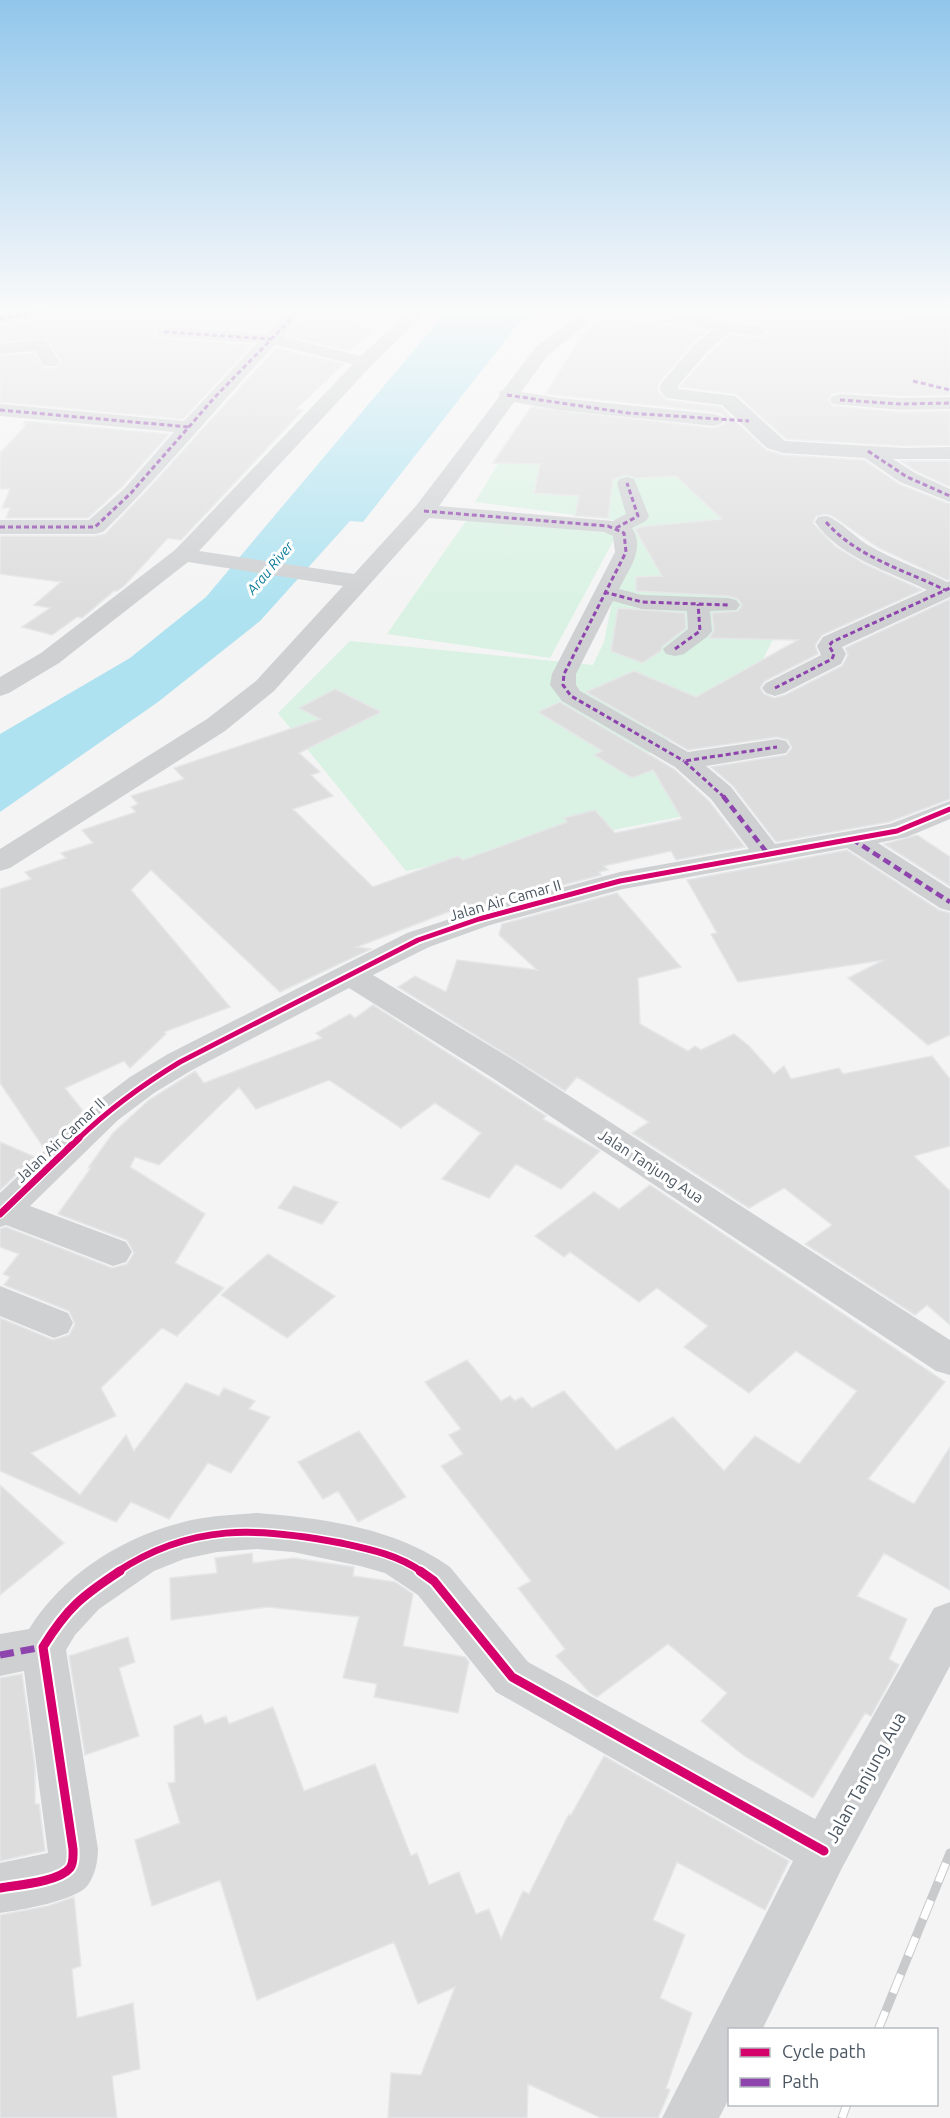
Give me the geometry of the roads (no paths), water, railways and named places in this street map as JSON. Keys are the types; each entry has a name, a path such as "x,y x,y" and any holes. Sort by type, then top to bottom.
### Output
{"street":[{"path":"0,410 189,427"},
{"path":"0,527 95,527 131,493 204,410"},
{"path":"0,688 50,658 183,555 320,410"},
{"path":"0,862 216,725 249,701 281,670 424,511 496,410"},
{"path":"610,410 699,420 749,421"},
{"path":"738,410 774,444 783,447 950,453"},
{"path":"868,451 889,467 929,489 950,495"},
{"path":"616,528 638,516 627,483"},
{"path":"424,511 616,528 626,536 627,549 564,674 563,685 571,696 684,761 721,793 744,826 768,854"},
{"path":"826,522 834,533 858,548 948,589"},
{"path":"183,555 360,582"},
{"path":"774,688 832,658 834,654 829,646 832,642 948,589"},
{"path":"604,592 642,602 728,605"},
{"path":"675,649 700,631 698,604"},
{"path":"684,761 777,747"},
{"name":"Jalan Air Camar II","path":"2,1212 106,1112 142,1085 180,1062 411,943 479,919 644,875 910,828 950,809"},
{"path":"852,839 950,902"},
{"name":"Jalan Tanjung Aua","path":"350,975 504,1070 950,1360"},
{"path":"2,1212 113,1252"},
{"path":"0,1300 54,1323"},
{"path":"0,1888 51,1877 69,1870 73,1862 43,1647 59,1621 83,1595 139,1558 180,1541 217,1534 257,1531 293,1534 360,1547 397,1558 418,1569 434,1581 512,1677 824,1851"},
{"name":"Jalan Tanjung Aua","path":"735,2028 824,1851 948,1630"},
{"path":"0,1656 43,1647"},
{"path":"690,2118 728,2041"}],"water":[{"name":"Arau River","path":"364,410 451,410 363,522 350,521 260,621 158,702 0,812 0,734 130,658 206,597"}],"railway":[{"path":"879,2028 950,1853"},
{"path":"842,2118 846,2106"}]}
